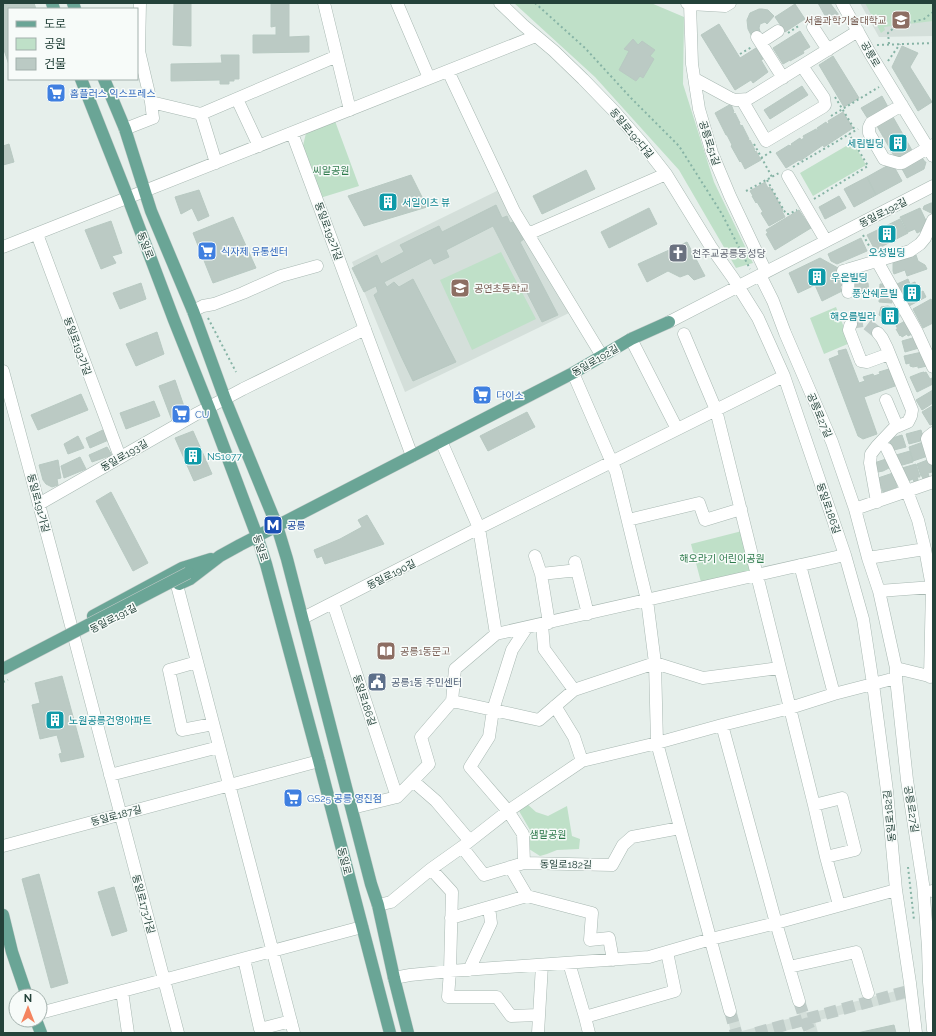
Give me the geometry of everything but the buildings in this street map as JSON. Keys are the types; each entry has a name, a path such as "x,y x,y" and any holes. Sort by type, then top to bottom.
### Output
{"main road":[{"name":"동일로","path":"81,80 209,408 257,536 279,610 390,1033"},
{"name":"동일로","path":"104,80 125,128 151,212 277,526 378,905 408,1033"},
{"name":"동일로192길","path":"257,536 573,373 632,339 669,322"},
{"name":"동일로191길","path":"5,674 257,536"},
{"name":"동일로191길","path":"5,674 182,568 220,556"},
{"name":"동일로191길","path":"3,663 190,579 220,556"},
{"path":"3,915 12,952 24,988"}],"street":[{"path":"125,128 153,118 139,52 140,3"},
{"path":"324,3 350,110"},
{"path":"397,3 429,78"},
{"name":"동일로192다길","path":"500,3 554,51 614,111 641,142 666,174 711,247 738,286"},
{"name":"공릉로51길","path":"730,3 725,6 689,3 692,64 699,109 712,153 759,272"},
{"name":"공릉로","path":"842,3 902,105 931,149 902,163 898,163 884,159 869,133 869,127 871,123 902,105"},
{"path":"813,27 828,50"},
{"path":"695,79 735,100 748,99 858,31"},
{"path":"781,33 757,41 783,78"},
{"path":"3,247 536,36"},
{"path":"150,102 201,114 337,56"},
{"path":"742,100 766,141 825,105 824,98 802,66"},
{"path":"448,71 514,211 602,356"},
{"path":"236,99 258,146"},
{"path":"201,114 216,163"},
{"name":"동일로192가길","path":"292,133 412,456"},
{"path":"786,173 826,241"},
{"path":"528,234 666,174"},
{"name":"동일로192길","path":"669,322 738,286 759,272 826,241 932,188"},
{"path":"848,292 846,270 906,253 915,248 925,238 933,220"},
{"name":"동일로193가길","path":"37,234 120,457"},
{"path":"877,261 917,332 929,350 933,367"},
{"path":"192,311 243,293 282,276 317,266"},
{"name":"공릉로27길","path":"759,272 773,301 785,333 832,442 855,509 868,558 879,591 896,673 907,780 930,890 928,947 933,1030"},
{"path":"738,286 758,318 784,376"},
{"path":"851,324 849,330 861,361 867,362 889,354"},
{"path":"209,408 365,329"},
{"path":"877,502 870,463 871,454 891,431 897,426 908,422 912,410 882,338 878,333"},
{"path":"684,334 716,410 839,905"},
{"path":"632,339 677,429"},
{"path":"573,373 616,472 628,520 647,600 655,663 657,743 730,1011"},
{"name":"동일로190길","path":"302,618 784,376"},
{"name":"동일로186길","path":"784,376 845,555 863,619 873,684"},
{"name":"동일로191가길","path":"4,377 73,632"},
{"path":"886,400 897,426"},
{"name":"동일로193길","path":"39,504 209,408"},
{"path":"933,433 926,439 933,459"},
{"path":"441,441 479,528 496,634"},
{"path":"378,905 392,902 431,869 508,811 582,761 790,708 834,694 873,684 896,673 932,677 932,587 918,520 907,491 887,449"},
{"path":"855,509 933,482"},
{"path":"628,520 699,503 705,520 741,509"},
{"path":"868,558 924,549"},
{"path":"352,808 397,797 429,764 421,737 452,701 455,669 496,634 845,555"},
{"path":"535,556 541,574 545,623 544,649 574,690"},
{"path":"800,565 834,694"},
{"path":"541,574 569,571 576,566 588,614"},
{"path":"177,585 293,1027 260,1030 244,959"},
{"path":"879,591 932,587"},
{"name":"동일로186길","path":"333,603 397,797"},
{"path":"524,863 523,834 508,811 470,768 489,737 493,710 512,650 527,627"},
{"name":"동일로173가길","path":"73,632 178,1033"},
{"path":"197,662 169,670 182,730 213,724"},
{"path":"452,701 539,720 574,690 655,663 703,678 779,668"},
{"name":"동일로182길","path":"873,684 887,791 896,890 916,1033"},
{"path":"555,706 574,737 582,761"},
{"path":"722,725 799,1001"},
{"path":"110,775 219,747"},
{"name":"동일로187길","path":"3,846 319,761"},
{"path":"413,781 436,801 466,843"},
{"path":"814,805 842,798 855,850 826,857"},
{"name":"동일로182길","path":"466,843 484,875 524,863 612,865 623,845 632,837 680,828"},
{"path":"510,867 527,896"},
{"path":"431,869 452,892 448,997 497,997 511,1016 538,1015"},
{"path":"394,978 450,971 649,957 896,890"},
{"path":"451,918 527,896 592,913 590,940 609,938 613,960"},
{"path":"469,970 491,923 489,907"},
{"path":"48,1012 362,927"},
{"path":"585,1017 675,991 667,952"},
{"path":"789,967 856,952 868,993"},
{"path":"569,963 589,1033"},
{"path":"538,1033 542,965"},
{"path":"122,992 128,1033"}],"path":[{"path":"535,3 585,48 631,98 679,146 759,272"},
{"path":"889,44 888,33 896,26 924,19 933,12"},
{"path":"781,33 800,25"},
{"path":"740,54 745,53 757,41"},
{"path":"877,44 933,43"},
{"path":"887,62 900,44"},
{"path":"746,191 777,173 786,173 856,129 832,91"},
{"path":"812,201 868,166 849,134"},
{"path":"767,180 777,199 788,215 800,208"},
{"path":"863,235 877,261"},
{"path":"208,316 236,372"},
{"path":"3,682 5,674"}],"shaded area":[{"name":"서울과학기술대학교","path":"860,3 933,3 933,36 879,37"},
{"name":"공연초등학교","path":"505,187 569,313 405,392 352,262"},
{"path":"907,988 909,996 905,999 815,1021 818,1033 806,1033 804,1026 777,1033 731,1033 727,1015 737,1013 742,1031 799,1016 796,1006 804,1004 807,1014"}],"green space":[{"path":"514,3 651,3 684,17 683,84 714,182 753,263 736,268 679,170 595,77"},
{"name":"서울과학기술대학교","path":"865,3 933,3 933,21 884,27 885,30 881,33"},
{"name":"씨알공원","path":"335,121 359,186 320,198 302,150 306,133"},
{"path":"853,142 866,165 813,196 800,173"},
{"path":"501,252 536,319 472,350 440,280"},
{"path":"836,307 850,343 824,354 810,318"},
{"name":"해오라기 어린이공원","path":"742,531 752,573 702,586 691,544"},
{"name":"샘말공원","path":"526,803 536,812 548,816 567,806 572,836 580,839 579,849 557,850 540,856 529,849 530,830 519,811"}],"tunnel":[{"path":"851,324 863,321 878,333"},
{"path":"756,1033 908,991"},
{"path":"799,1001 811,1033"},
{"path":"730,1011 736,1033"}],"place":[{"name":"서울과학기술대학교","path":"901,20"},
{"name":"홈플러스 익스프레스","path":"56,93"},
{"name":"세림빌딩","path":"898,143"},
{"name":"서일이츠 뷰","path":"388,202"},
{"name":"오성빌딩","path":"887,234"},
{"name":"식자제 유통센터","path":"207,251"},
{"name":"천주교공릉동성당","path":"678,253"},
{"name":"우은빌딩","path":"817,277"},
{"name":"공연초등학교","path":"460,288"},
{"name":"풍산쉐르빌","path":"912,293"},
{"name":"해오름빌라","path":"890,316"},
{"name":"다이소","path":"482,395"},
{"name":"CU","path":"181,414"},
{"name":"NS1077","path":"193,456"},
{"name":"공릉","path":"273,525"},
{"name":"공릉1동문고","path":"386,651"},
{"name":"공릉1동 주민센터","path":"377,682"},
{"name":"노원공릉건영아파트","path":"55,720"},
{"name":"GS25 공릉 영진점","path":"293,798"}]}
